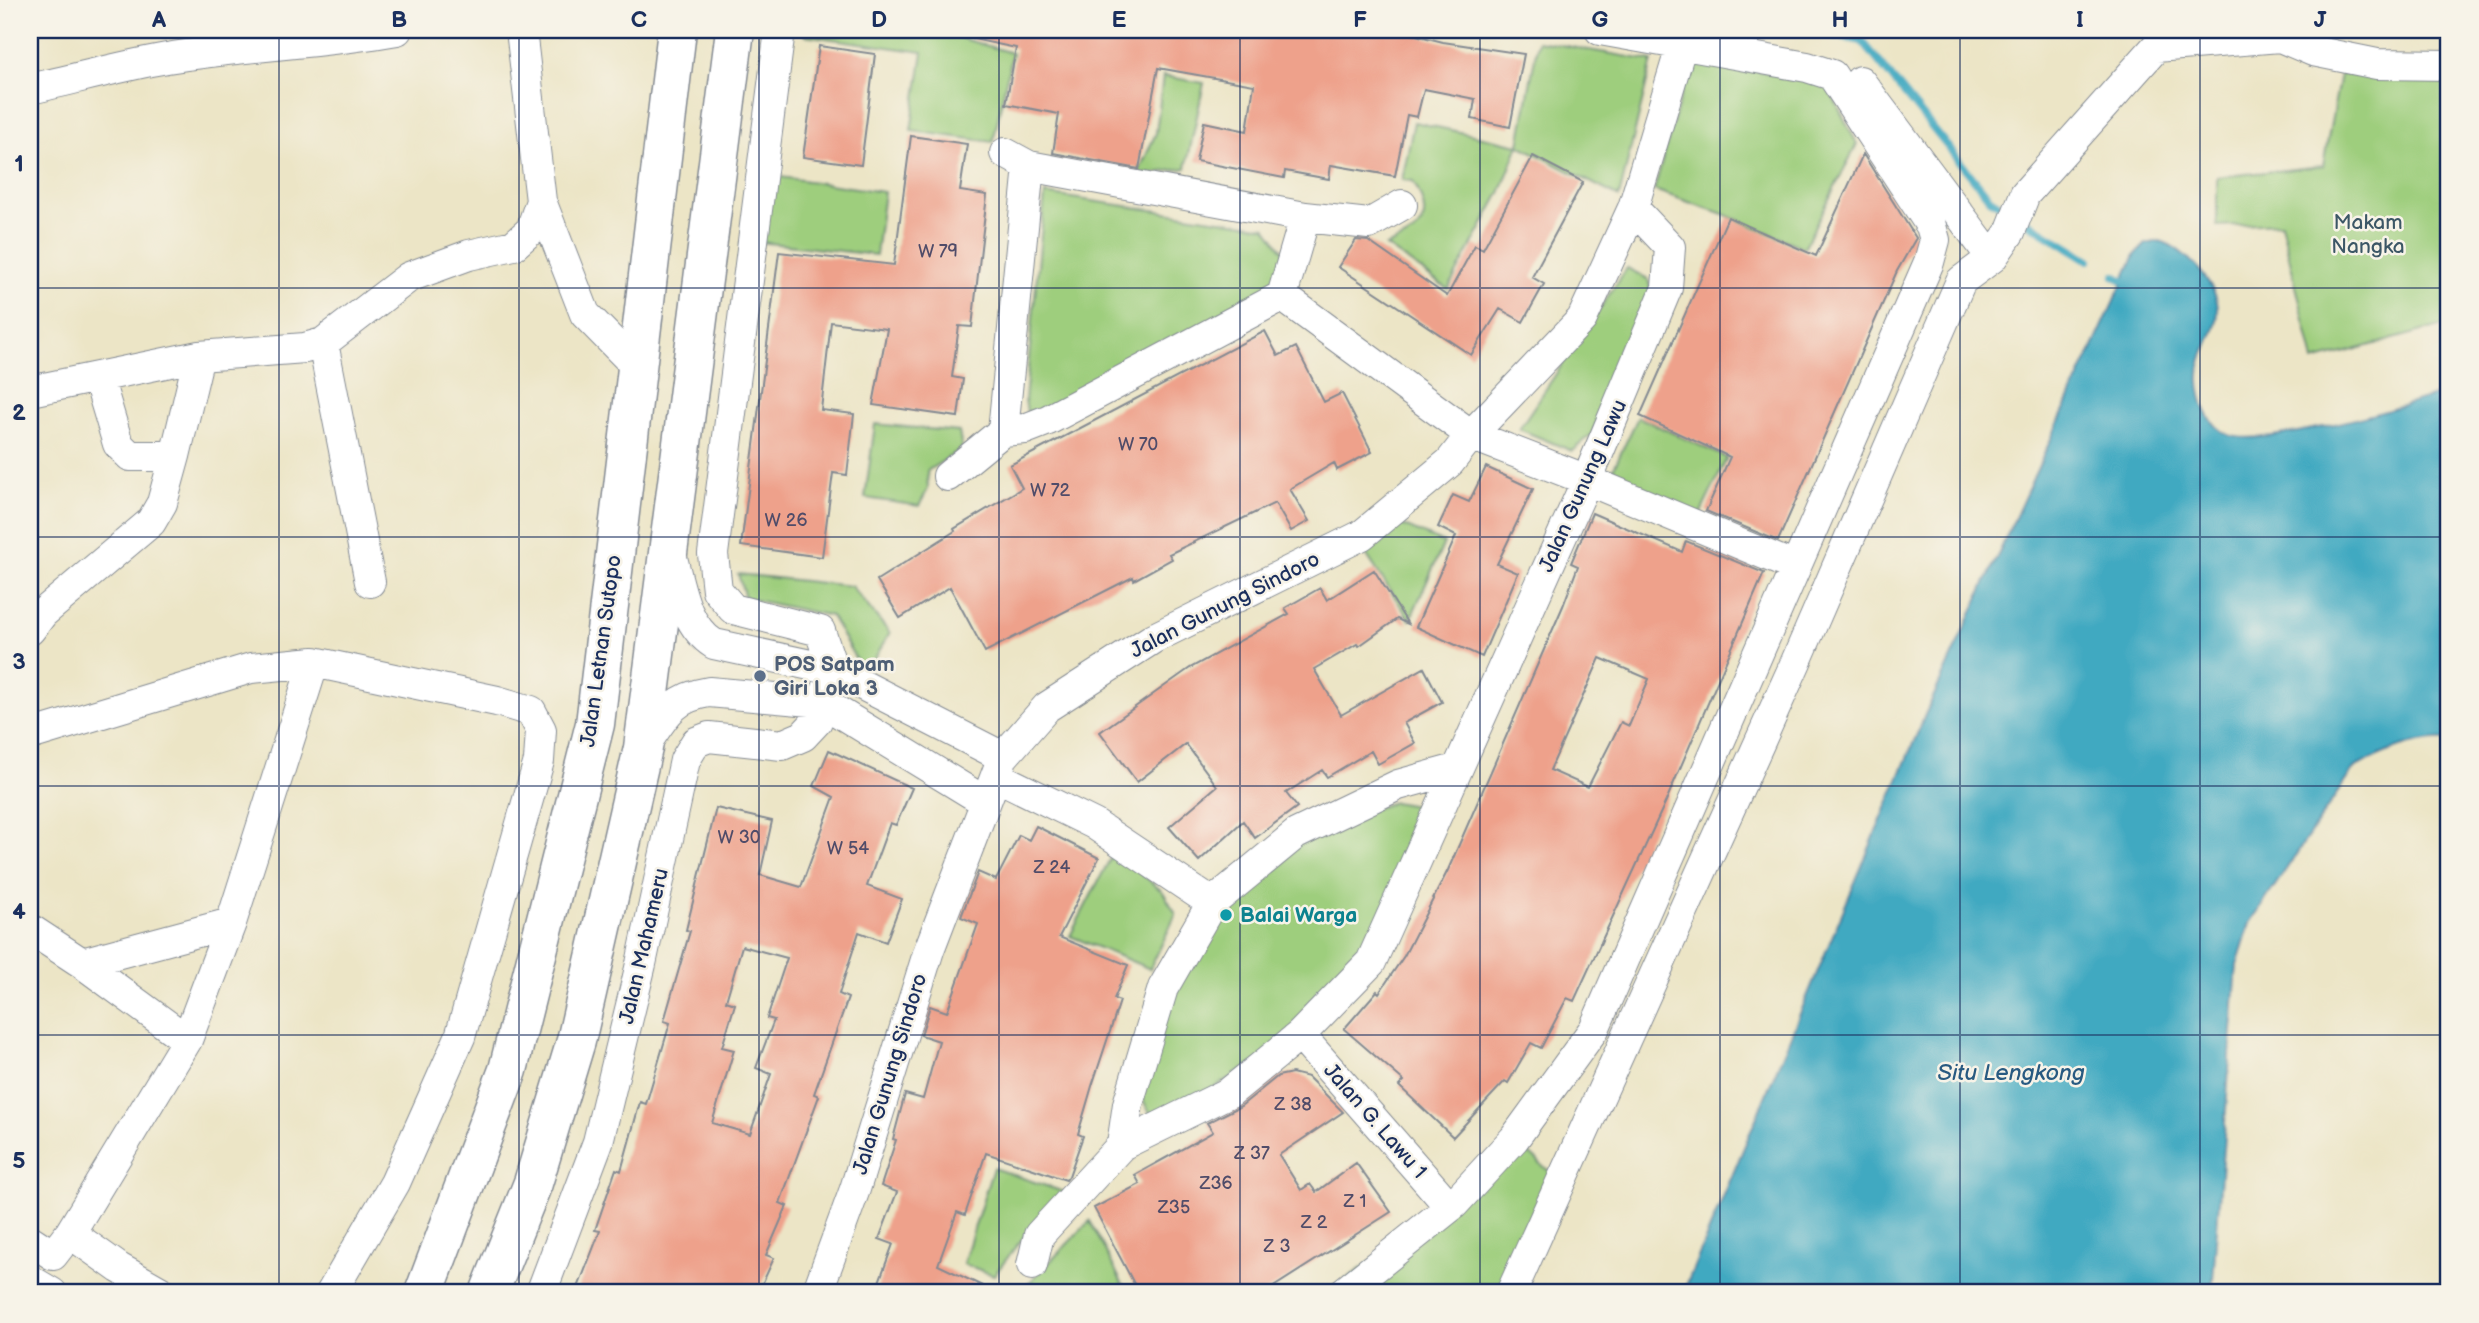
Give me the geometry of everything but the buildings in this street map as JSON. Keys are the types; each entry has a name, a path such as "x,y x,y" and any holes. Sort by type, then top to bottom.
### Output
{"main road":[{"name":"Jalan Letnan Sutopo","path":"424,1293 508,1070 595,724 628,345 677,30"},
{"path":"489,1293 533,1183 576,1041 643,748 735,30"}],"street":[{"path":"30,89 166,58 204,41 293,41 397,30"},
{"path":"521,30 541,201 584,314 628,345"},
{"path":"780,30 713,554 717,590 733,609 820,631 834,670"},
{"path":"1600,30 1825,51 1843,58 1992,258"},
{"path":"1343,1293 1450,1207 1514,1139 1594,1029 1793,566 1929,261 1935,240 1931,226 1832,75 1690,37"},
{"name":"Jalan Gunung Sindoro","path":"817,1293 855,1189 929,950 994,778 1047,707 1154,638 1362,535 1450,462 1471,435 1582,319 1633,208 1690,37"},
{"path":"1511,1293 1795,664 1961,281 1992,258 2010,232 2025,194 2087,128 2156,47 2280,37 2313,51 2377,64 2449,65"},
{"path":"1003,431 1017,159 1305,217 1369,224 1402,205"},
{"path":"30,391 199,356 305,348 324,343 409,277 469,255 514,245 531,230 541,201"},
{"name":"Jalan Gunung Lawu","path":"1032,1265 1039,1236 1122,1145 1224,1096 1300,1035 1371,962 1587,480 1667,288 1670,247 1633,208"},
{"path":"948,476 1003,431 1025,429 1048,420 1282,296 1305,217"},
{"path":"1282,296 1471,435 1793,566"},
{"path":"324,343 370,582"},
{"path":"30,629 43,613 151,522 162,503 199,356"},
{"path":"98,377 118,444 124,453 130,456 175,456"},
{"path":"670,550 692,622 700,635 714,644 834,670 994,778"},
{"path":"30,735 251,668 314,662 531,711 541,730 540,761 460,1037 395,1183 331,1293"},
{"path":"30,1240 53,1255 70,1233 187,1040 231,923 314,662"},
{"name":"Jalan Mahameru","path":"541,1293 597,1142 641,964 685,761 696,742 709,737 782,745 793,742 817,721 834,670"},
{"path":"643,748 675,702 691,695 709,692 822,702 1094,824 1212,903"},
{"path":"1122,1145 1128,1104 1163,988 1212,903 1296,834 1398,785 1456,769"},
{"path":"82,963 231,923"},
{"path":"30,929 82,963 187,1040"},
{"name":"Jalan G. Lawu 1","path":"1300,1035 1450,1207"},
{"path":"70,1233 119,1268 163,1293"},
{"path":"30,1280 52,1293"}],"green space":[{"path":"804,30 958,30 957,37 1012,53 993,142 911,131 923,52 804,35"},
{"path":"1538,41 1652,61 1619,197 1519,145"},
{"path":"1692,57 1827,85 1857,144 1804,248 1729,216 1654,190"},
{"name":"Makam Nangka","path":"2340,74 2449,83 2448,324 2314,361 2281,223 2217,226 2217,177 2323,166"},
{"path":"1163,76 1204,83 1186,168 1137,176 1156,133"},
{"path":"1414,122 1519,145 1500,193 1448,289 1386,246 1417,229 1424,215 1424,206 1413,181 1402,180"},
{"path":"767,175 884,192 876,255 760,242"},
{"path":"1045,194 1266,227 1286,255 1272,291 1042,411 1027,412 1025,400"},
{"path":"1627,268 1648,279 1651,290 1592,434 1572,451 1519,429"},
{"path":"1638,417 1727,458 1698,519 1608,480"},
{"path":"875,424 959,432 962,449 927,471 928,489 919,506 865,498"},
{"path":"1393,521 1444,543 1410,620 1360,545"},
{"path":"738,574 851,586 890,633 868,669 857,661 831,616 745,598"},
{"path":"1394,802 1416,806 1416,830 1371,962 1300,1035 1166,1117 1150,1113 1140,1095 1141,1060 1212,903 1296,834"},
{"path":"1114,851 1163,892 1176,914 1150,969 1070,936"},
{"path":"1514,1139 1564,1185 1512,1293 1326,1293 1454,1204"},
{"path":"993,1168 1070,1194 1023,1238 994,1275 963,1264"},
{"path":"1090,1221 1123,1285 1088,1295 1050,1292 1026,1286"}],"water":[{"name":"Situ Lengkong","path":"2160,241 2179,251 2198,268 2216,300 2217,320 2202,359 2199,382 2207,413 2213,423 2227,434 2244,438 2301,431 2371,415 2449,391 2449,740 2412,744 2354,768 2250,923 2237,965 2212,1293 1683,1293 1925,715 2135,255 2146,244"}],"waterway":[{"path":"1807,30 1862,41 1990,199 2011,212"},
{"path":"2022,219 2089,260"},
{"path":"2115,276 2124,281"}],"place":[{"name":"POS Satpam Giri Loka 3","path":"760,676"},
{"name":"Balai Warga","path":"1226,915"}]}
